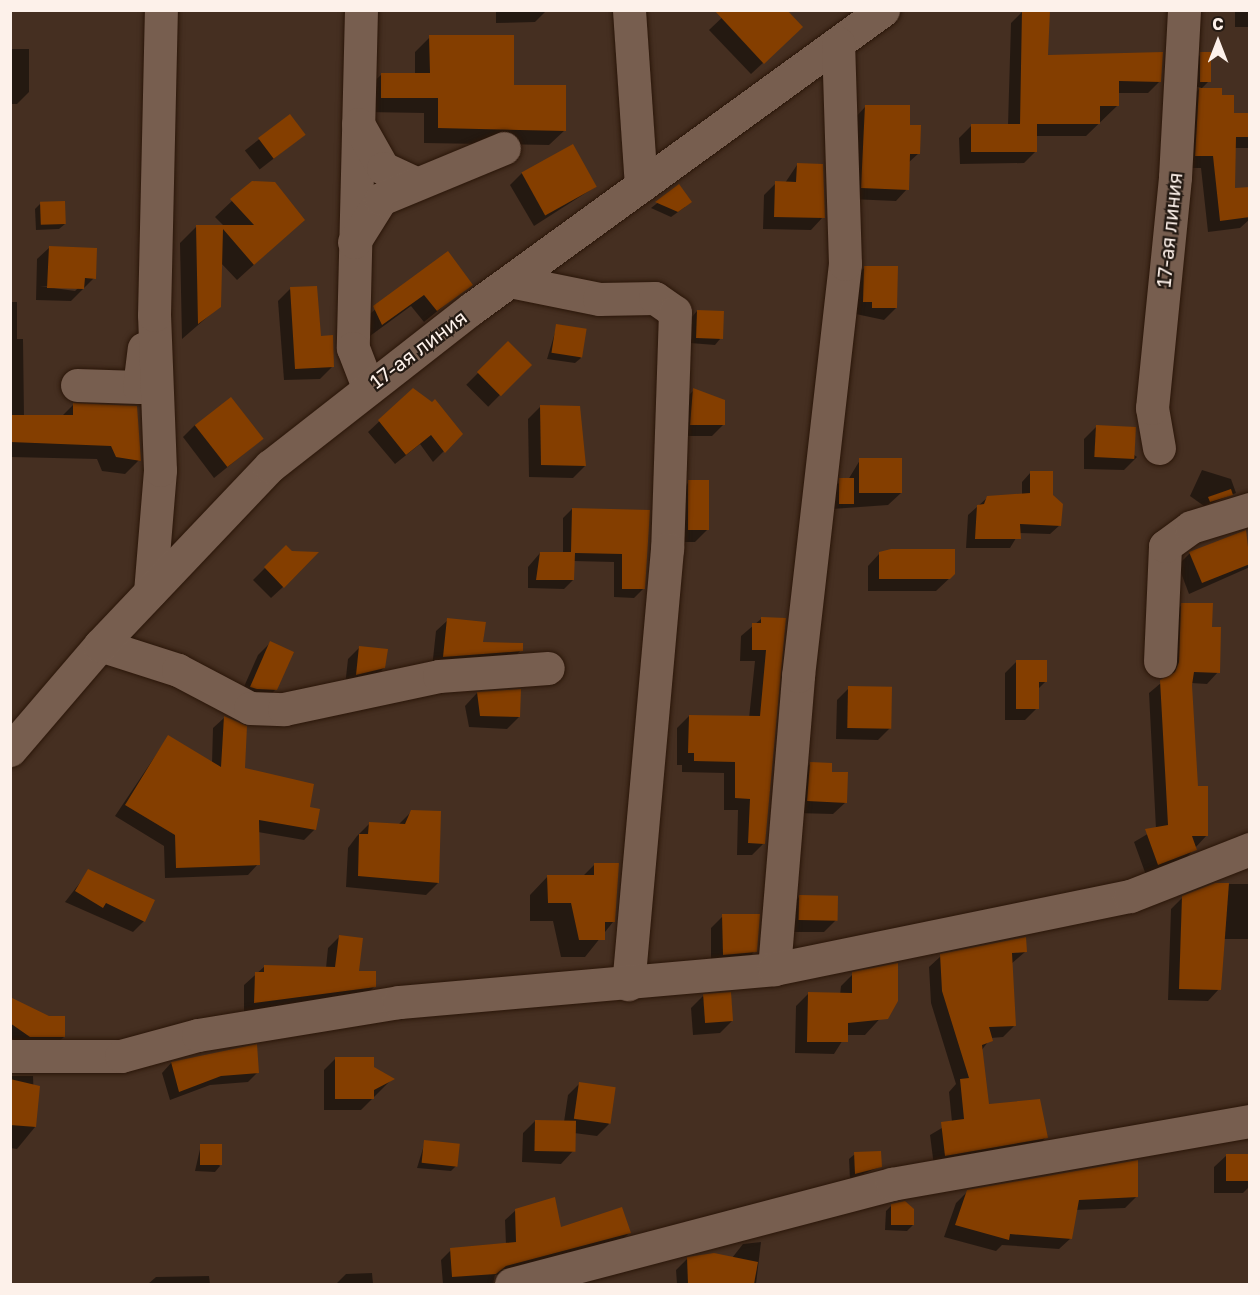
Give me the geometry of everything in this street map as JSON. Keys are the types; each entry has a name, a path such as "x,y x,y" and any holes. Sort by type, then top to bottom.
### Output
{"street":[{"path":"150,592 160,470 154,315 161,10"},
{"path":"361,10 353,244 353,348 368,387"},
{"path":"629,10 641,186"},
{"name":"17-ая линия","path":"10,750 100,645 270,466 368,387 510,281 883,10"},
{"name":"17-ая линия","path":"1159,448 1152,408 1175,177 1184,10"},
{"path":"774,969 798,676 845,264 838,43"},
{"path":"358,124 383,168 416,183"},
{"path":"353,244 381,199 504,148"},
{"path":"510,281 600,299 655,298 675,312 667,549 628,984"},
{"path":"77,385 139,387 154,315"},
{"path":"1160,661 1165,546 1191,527 1250,509"},
{"path":"100,645 178,670 250,708 284,709 439,676 548,668"},
{"path":"10,1056 121,1056 198,1035 399,1002 628,984 774,969 1130,896 1250,849"},
{"path":"512,1284 892,1184 1191,1136 1250,1121"}],"building":[{"path":"714,10 787,10 803,27 764,64"},
{"path":"1022,10 1050,10 1048,55 1163,52 1161,82 1119,81 1119,106 1100,106 1100,124 1037,124 1037,152 971,152 971,124 1020,124"},
{"path":"429,35 514,35 514,85 566,85 566,131 438,128 438,98 381,98 381,73 430,73"},
{"path":"1200,52 1211,52 1211,82 1200,82"},
{"path":"1199,88 1222,88 1222,95 1234,95 1234,113 1250,113 1250,137 1236,137 1235,188 1250,187 1250,217 1220,221 1213,156 1195,156"},
{"path":"865,105 910,105 910,125 921,125 920,154 910,154 909,190 861,188"},
{"path":"290,114 306,135 274,159 258,138"},
{"path":"573,144 597,187 545,215 521,173"},
{"path":"797,163 823,164 825,218 774,217 775,181 796,182"},
{"path":"252,181 275,182 305,220 254,265 223,229 221,307 198,324 196,225 254,225 230,199"},
{"path":"679,184 692,202 678,212 655,202"},
{"path":"65,201 66,224 41,225 40,202"},
{"path":"49,246 97,248 96,279 85,278 84,289 47,288"},
{"path":"448,251 473,285 437,311 424,295 382,325 373,306"},
{"path":"864,266 898,266 897,308 872,308 872,302 863,302"},
{"path":"317,286 321,336 333,335 334,367 295,369 290,287"},
{"path":"697,310 724,311 723,339 696,338"},
{"path":"556,324 587,329 582,357 551,353"},
{"path":"508,341 532,365 501,396 477,372"},
{"path":"413,388 432,402 435,399 463,434 445,453 431,435 406,455 378,420"},
{"path":"693,388 725,400 725,425 690,425"},
{"path":"231,397 264,439 227,467 195,425"},
{"path":"73,403 137,406 141,461 116,457 111,446 10,442 10,415 73,415"},
{"path":"540,405 580,406 586,466 541,465"},
{"path":"1096,425 1136,427 1134,459 1094,457"},
{"path":"859,458 902,458 902,493 859,493"},
{"path":"1030,471 1053,471 1053,495 1063,504 1061,526 1020,524 1021,539 975,539 977,505 984,504 987,496 1030,493"},
{"path":"839,478 854,478 854,504 839,504"},
{"path":"688,480 709,480 709,530 688,530"},
{"path":"1231,489 1233,495 1210,502 1208,497"},
{"path":"572,508 650,510 645,589 622,589 622,554 575,553 574,580 536,580 540,552 571,552"},
{"path":"1246,530 1250,564 1202,583 1189,552"},
{"path":"286,545 292,551 319,552 284,588 264,567"},
{"path":"891,549 955,549 955,574 950,579 879,579 879,552"},
{"path":"1181,603 1213,603 1212,627 1221,627 1220,673 1194,672 1192,685 1198,786 1208,786 1208,836 1192,836 1197,850 1158,865 1145,829 1168,825 1160,680 1175,672 1179,662"},
{"path":"761,617 786,618 765,844 748,843 750,799 735,798 735,762 694,761 694,753 688,753 689,715 760,716 766,650 752,650 752,623 761,623"},
{"path":"447,618 486,622 483,642 523,643 523,651 443,657"},
{"path":"270,641 294,652 277,690 250,687"},
{"path":"359,646 388,649 385,668 356,675"},
{"path":"1016,660 1047,660 1047,682 1039,682 1039,709 1016,709"},
{"path":"848,686 892,687 891,729 847,728"},
{"path":"521,689 520,717 480,716 477,692"},
{"path":"224,716 247,726 245,768 314,784 310,807 320,809 316,830 259,820 260,865 176,868 175,835 125,805 168,735 221,767"},
{"path":"810,762 832,763 832,772 848,772 847,803 807,801"},
{"path":"411,810 441,811 439,883 358,876 359,834 368,834 369,822 405,824"},
{"path":"594,863 619,863 615,922 605,922 605,940 579,940 571,903 548,903 547,875 594,875"},
{"path":"88,869 155,900 145,922 106,903 103,908 75,891"},
{"path":"1215,883 1229,883 1221,990 1179,989 1182,896"},
{"path":"799,895 838,896 838,921 799,920"},
{"path":"722,914 760,914 757,952 723,955"},
{"path":"339,935 363,938 359,971 376,971 376,987 254,1003 255,972 264,972 264,965 335,967"},
{"path":"1026,937 1027,952 1012,953 1016,1026 989,1027 993,1041 982,1045 989,1104 1040,1099 1048,1138 945,1156 941,1122 964,1119 960,1079 969,1078 942,991 940,954"},
{"path":"898,963 898,1001 888,1019 848,1023 848,1042 807,1042 808,992 852,993 852,972"},
{"path":"731,992 733,1021 705,1023 703,994"},
{"path":"10,997 49,1016 65,1016 65,1037 30,1037 10,1023"},
{"path":"257,1044 259,1073 221,1076 179,1092 171,1062"},
{"path":"335,1057 374,1057 374,1067 395,1079 374,1090 374,1099 335,1099"},
{"path":"10,1079 40,1086 36,1127 10,1125"},
{"path":"579,1082 616,1087 610,1124 574,1119"},
{"path":"535,1120 576,1121 575,1152 534,1151"},
{"path":"424,1140 460,1144 457,1167 422,1163"},
{"path":"200,1144 222,1144 222,1165 200,1165"},
{"path":"881,1151 882,1167 855,1174 854,1152"},
{"path":"1226,1154 1250,1154 1250,1181 1226,1181"},
{"path":"1138,1160 1138,1197 1079,1200 1072,1239 1010,1234 1009,1240 955,1225 967,1190"},
{"path":"555,1197 561,1227 622,1207 631,1233 506,1266 496,1274 452,1277 450,1248 516,1242 515,1209"},
{"path":"905,1201 914,1209 914,1225 891,1225 891,1204"},
{"path":"714,1253 758,1262 754,1284 688,1284 687,1257"}]}
